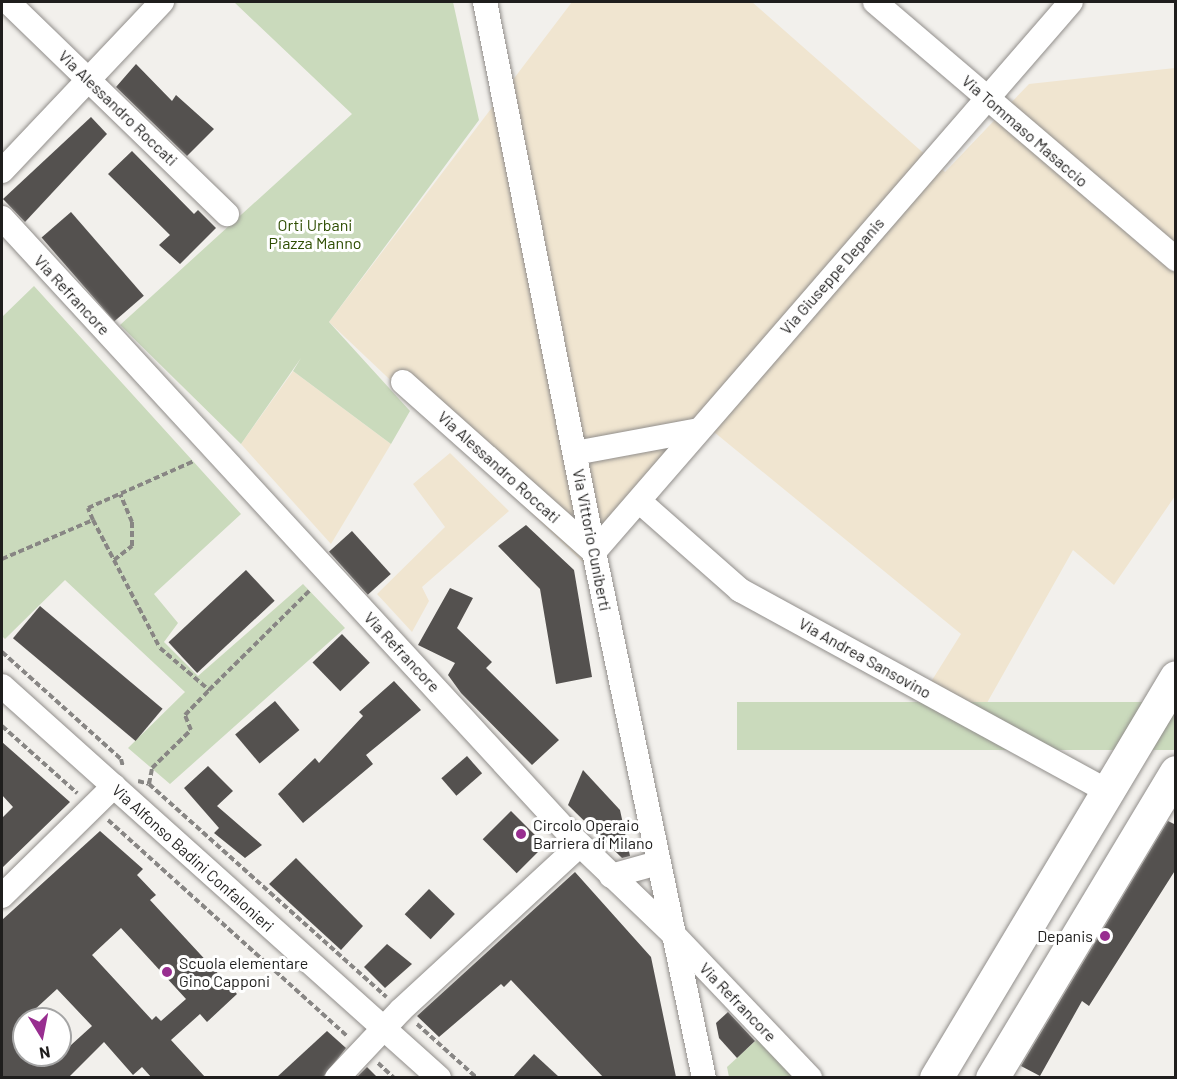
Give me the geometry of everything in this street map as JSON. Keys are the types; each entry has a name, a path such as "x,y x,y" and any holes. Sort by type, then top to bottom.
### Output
{"main road":[{"path":"936,1077 1176,677"},
{"path":"992,1077 1170,791"}],"street":[{"name":"Via Alessandro Roccati","path":"9,2 227,214"},
{"path":"2,171 162,2"},
{"name":"Via Vittorio Cuniberti","path":"485,2 594,552 704,1077"},
{"name":"Via Tommaso Masaccio","path":"875,2 1176,260"},
{"name":"Via Giuseppe Depanis","path":"594,552 1071,2"},
{"name":"Via Refrancore","path":"2,218 580,845 673,934 810,1077"},
{"name":"Via Alessandro Roccati","path":"403,382 594,552"},
{"path":"575,453 699,430"},
{"name":"Via Andrea Sansovino","path":"639,501 740,590 1107,791"},
{"name":"Via Alfonso Badini Confalonieri","path":"2,686 123,780 393,1019 439,1077"},
{"path":"2,896 123,780"},
{"path":"337,1077 365,1052 393,1019 580,845"},
{"path":"611,876 658,863"}],"path":[{"path":"194,461 88,508 160,648 209,690"},
{"path":"114,560 132,546 132,522 120,494"},
{"path":"2,559 93,520"},
{"path":"148,784 152,768 191,730 185,714 309,591"},
{"path":"2,652 121,759 123,780 148,784 393,1019 477,1077"},
{"path":"2,726 394,1077"}],"shaded area":[{"path":"572,2 752,2 945,172 1029,84 1175,68 1175,496 1114,585 1073,550 983,710 929,685 961,634 714,432 586,565 329,322"},
{"path":"293,371 391,444 331,544 241,444"},
{"path":"450,453 509,511 422,587 429,601 412,632 377,594 445,527 413,484"}],"green space":[{"name":"Orti Urbani Piazza Manno","path":"234,2 453,2 479,120 329,322 410,411 391,444 293,371 301,358 241,444 120,325 352,114"},
{"path":"34,286 241,514 154,594 178,623 164,642 198,676 303,584 345,628 170,784 128,748 185,692 65,580 5,639 2,636 2,317"},
{"path":"737,702 1175,702 1175,750 737,750"},
{"path":"762,1035 800,1077 729,1077 727,1067"}],"building":[{"path":"136,64 172,101 176,95 214,129 187,156 116,87"},
{"path":"91,117 107,134 25,222 3,199"},
{"path":"132,151 194,214 198,210 216,228 180,264 159,245 170,235 108,174"},
{"path":"71,212 144,296 114,321 42,238"},
{"path":"526,525 574,570 592,677 556,684 540,589 498,546"},
{"path":"352,531 391,574 368,595 329,552"},
{"path":"246,570 275,601 197,673 168,642"},
{"path":"450,588 473,598 457,628 492,662 486,668 559,740 532,765 461,693 448,675 455,663 418,645"},
{"path":"40,606 163,709 136,741 13,638"},
{"path":"342,634 370,663 340,691 313,662"},
{"path":"394,681 421,710 366,755 373,764 303,823 278,794 315,758 319,763 363,716 359,712"},
{"path":"275,701 299,730 260,764 235,734"},
{"path":"2,742 70,802 2,868 2,818 13,807 2,795"},
{"path":"467,756 482,773 456,796 441,778"},
{"path":"208,766 233,791 217,806 262,845 245,858 214,833 219,828 184,788"},
{"path":"583,770 620,810 630,856 622,858 568,805"},
{"path":"511,811 545,845 517,873 483,839"},
{"path":"1168,821 1176,825 1176,869 1089,1006 1082,1001 1040,1076 1021,1066"},
{"path":"100,831 143,869 137,875 156,895 150,900 237,994 207,1022 200,1014 171,1040 205,1077 151,1077 142,1067 133,1075 104,1042 69,1077 2,1077 2,920","holes":["121,928 186,999 161,1021 156,1016 152,1020 92,955"]},
{"path":"296,858 363,926 341,950 269,884"},
{"path":"575,872 651,957 676,1077 603,1077 511,980 504,987 501,984 439,1037 417,1016"},
{"path":"429,889 455,914 431,939 405,914"},
{"path":"387,944 412,964 385,988 364,967"},
{"path":"728,1012 755,1041 737,1058 719,1038 716,1023"},
{"path":"327,1031 346,1048 323,1077 277,1077"},
{"path":"534,1054 559,1077 513,1077"},
{"path":"367,1067 377,1077 357,1077"}],"place":[{"name":"Circolo Operaio Barriera di Milano","path":"521,834"},
{"name":"Depanis","path":"1105,936"},
{"name":"Scuola elementare Gino Capponi","path":"167,972"}]}
